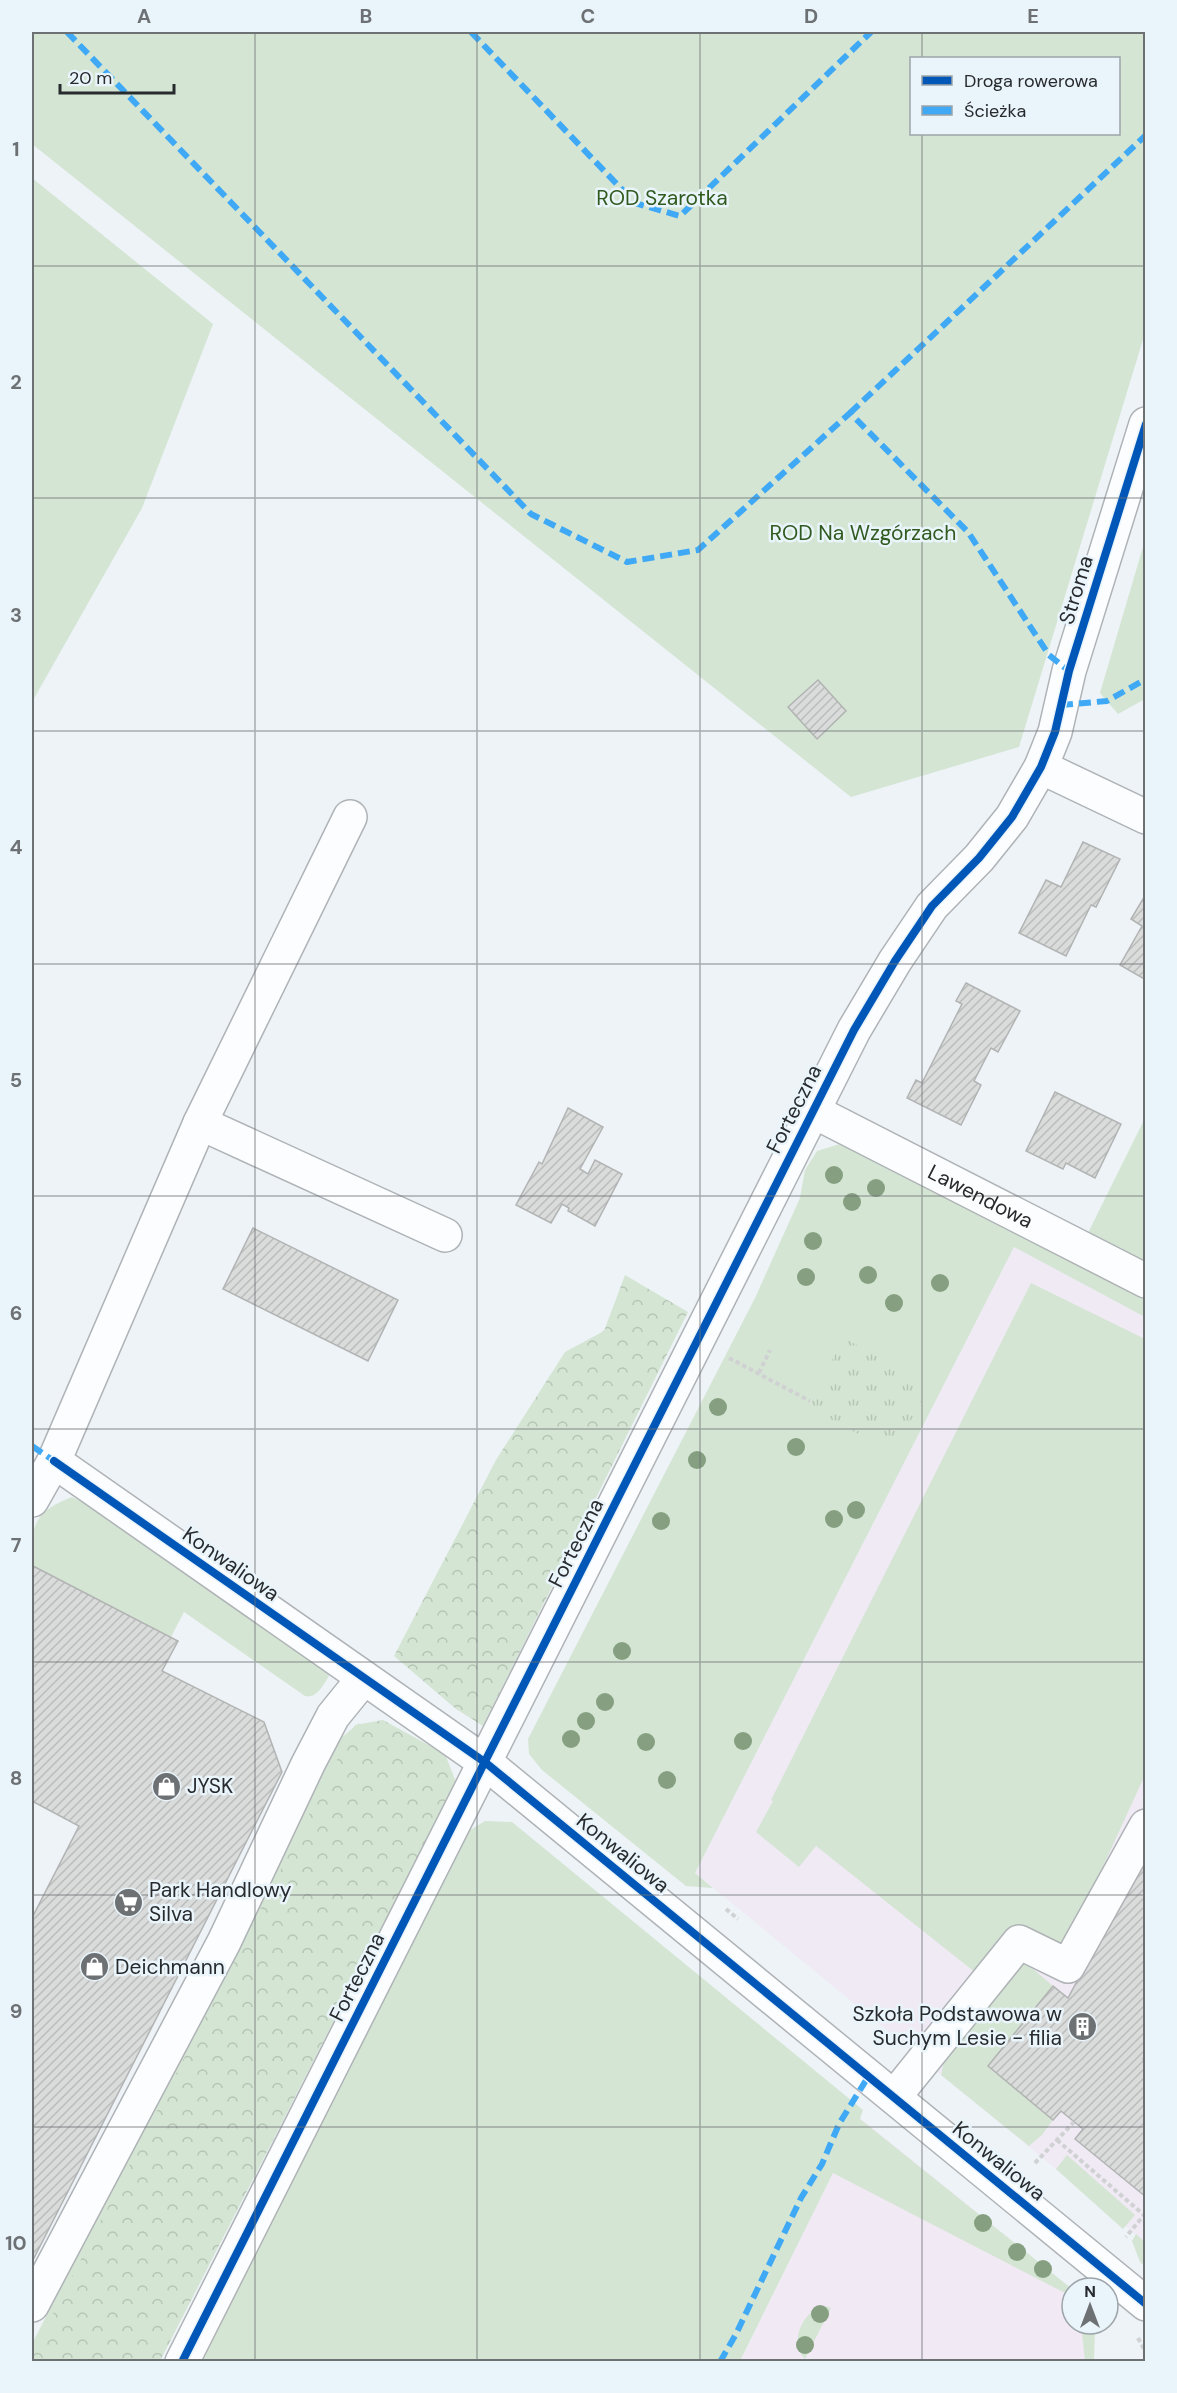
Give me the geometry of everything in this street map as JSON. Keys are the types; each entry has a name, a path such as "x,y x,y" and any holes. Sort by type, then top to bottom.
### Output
{"street":[{"name":"Stroma","path":"1041,766 1055,732 1069,671 1146,424"},
{"path":"1041,766 1146,817"},
{"name":"Forteczna","path":"182,2361 486,1763 854,1030 895,961 932,906 979,858 1012,817 1041,766"},
{"path":"32,1500 54,1461 201,1123 350,817"},
{"name":"Lawendowa","path":"813,1111 1146,1281"},
{"path":"201,1123 445,1235"},
{"name":"Konwaliowa","path":"54,1461 486,1763 1146,2304"},
{"path":"32,2305 224,1942 333,1716 363,1679"},
{"path":"894,2097 1025,1938 1068,1966 1146,1826"}],"path":[{"path":"759,1373 770,1350"},
{"path":"721,1354 810,1401"},
{"path":"1035,2163 1074,2122"},
{"path":"1057,2140 1144,2215 1126,2237"}],"shaded area":[{"path":"1014,1247 1145,1317 1145,2242 695,1873"},
{"path":"860,2118 1060,2279 1060,2336 1095,2336 1094,2361 740,2362"}],"green space":[{"name":"ROD Na Wzgórzach","path":"32,32 1145,32 1145,333 1019,747 851,797 32,144"},
{"path":"32,178 213,324 142,508 32,702"},
{"path":"1145,540 1145,699 1118,714 1100,693"},
{"path":"1145,1118 1145,1273 1085,1239"},
{"path":"840,1144 878,1159 1145,1295 1145,1317 1014,1247 695,1873 713,1888 686,1886 542,1770 529,1754 528,1739 755,1298 800,1198 805,1170 817,1151"},
{"path":"625,1275 688,1312 483,1726 456,1709 394,1656 496,1460 565,1352 604,1331"},
{"path":"1031,1283 1145,1339 1145,1775 1066,1947 1016,1926 981,1977 816,1846 799,1867 756,1832"},
{"path":"844,1338 930,1385 893,1453 807,1406"},
{"path":"85,1494 326,1664 329,1676 319,1690 313,1695 305,1696 184,1612 171,1637 33,1566 32,1569 33,1532 41,1516 48,1509 72,1497 80,1501"},
{"path":"383,1720 445,1754 456,1782 160,2361 32,2361 32,2355 355,1725"},
{"path":"359,1723 360,1725 32,2357 32,2344 341,1738"},
{"path":"485,1821 512,1822 863,2110 860,2119 1060,2279 1060,2290 833,2173 740,2361 200,2362 467,1832"},
{"path":"1025,1962 1053,1986 988,2066 1053,2120 1042,2135 1029,2146 941,2075 944,2061"},
{"path":"1067,2155 1135,2215 1123,2229 1056,2169"},
{"path":"1136,2234 1145,2242 1145,2266 1140,2262 1132,2241"},
{"path":"825,2306 831,2308 805,2359 798,2344 800,2328 810,2313"},
{"path":"1082,2336 1095,2336 1094,2361 1085,2361"}],"building":[{"path":"818,680 846,711 817,739 788,707"},
{"path":"1083,842 1120,859 1096,907 1091,905 1066,956 1019,933 1046,880 1061,887"},
{"path":"1146,894 1146,980 1120,965 1142,926 1131,919"},
{"path":"966,983 1020,1011 998,1052 991,1048 974,1081 981,1085 961,1125 907,1098 916,1080 922,1083 962,1004 956,1001"},
{"path":"1055,1092 1121,1124 1095,1178 1066,1163 1063,1169 1026,1151"},
{"path":"568,1108 603,1127 580,1169 588,1174 595,1160 622,1174 595,1226 568,1211 569,1208 562,1204 551,1223 516,1205 539,1162 542,1164"},
{"path":"253,1228 398,1300 368,1361 223,1289"},
{"name":"Park Handlowy Silva","path":"33,1566 178,1641 162,1671 264,1722 282,1772 32,2262 32,1918 79,1826 32,1801"},
{"name":"Szkoła Podstawowa w Suchym Lesie - filia","path":"1145,1853 1146,2054 1143,2059 1146,2062 1146,2197 1075,2139 1083,2129 1061,2111 1053,2120 988,2066 1053,1986 1068,1998"}],"marked path":[{"path":"67,32 531,514 627,562 698,550 850,413 968,532 1049,655 1069,671"},
{"path":"471,32 635,203 680,216 871,32"},
{"path":"850,413 1146,135"},
{"path":"1061,705 1107,701 1146,679"},
{"path":"32,1446 54,1461"},
{"path":"720,2362 736,2334 801,2198 822,2164 839,2124 868,2077"}],"cycle path":[{"path":"182,2362 854,1030 895,961 932,906 979,858 1012,817 1041,767 1055,732 1069,671 1146,424"},
{"path":"54,1461 486,1763 1146,2304"}],"place":[{"name":"JYSK","path":"166,1786"},
{"name":"Park Handlowy Silva","path":"128,1902"},
{"name":"Deichmann","path":"94,1967"},
{"name":"Szkoła Podstawowa w Suchym Lesie - filia","path":"1083,2026"}],"park label":[{"name":"ROD Szarotka","path":"662,198"}]}
